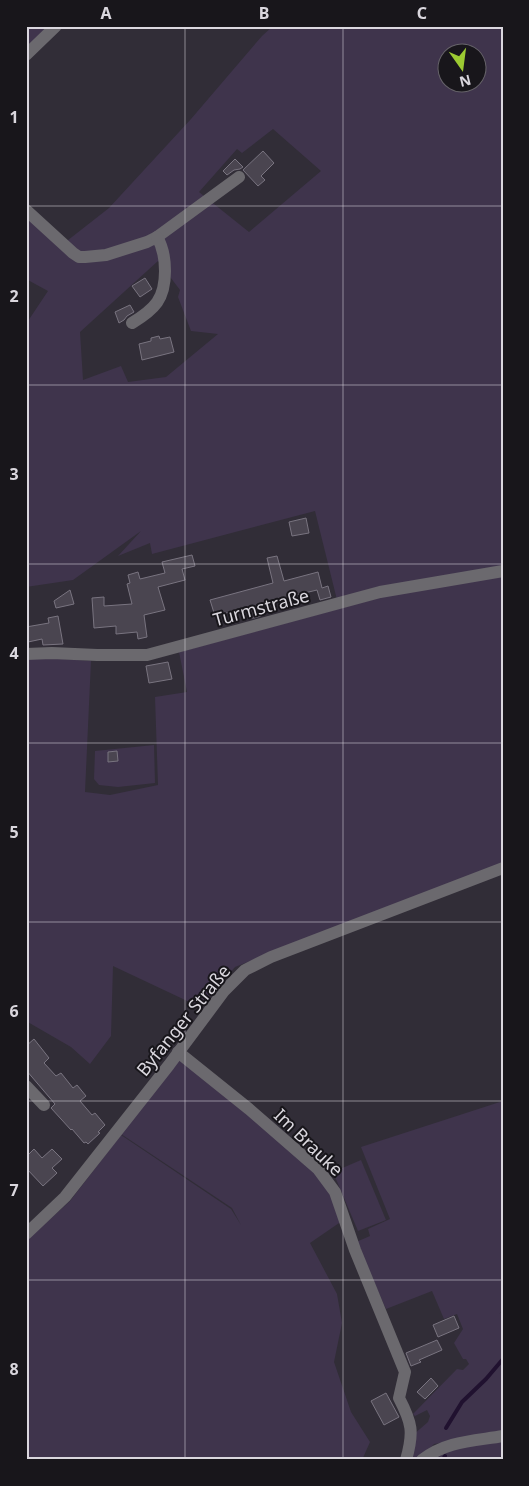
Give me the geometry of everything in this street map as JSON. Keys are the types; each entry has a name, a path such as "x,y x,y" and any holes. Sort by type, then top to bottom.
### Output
{"street":[{"path":"26,55 56,26"},
{"path":"26,210 73,253 80,257 106,255 157,237 239,177"},
{"path":"132,323 152,309 158,302 164,288 164,258 161,244 157,237"},
{"name":"Turmstraße","path":"26,654 147,655 380,592 503,571"},
{"name":"Byfanger Straße","path":"26,1234 66,1198 224,991 245,970 271,957 503,868"},
{"name":"Im Brauke","path":"178,1052 250,1109 318,1169 336,1192 355,1250 405,1372 399,1398 407,1413 412,1430 406,1460"},
{"path":"26,1086 44,1105"},
{"path":"422,1460 446,1446 503,1436"}],"shaded area":[{"path":"26,26 49,26 26,50"},
{"path":"273,26 503,26 503,567 337,600 315,511 152,554 150,543 118,556 141,531 73,580 26,587 26,324 48,291 26,279 26,208 63,244 109,208 191,119 262,36","holes":["273,129 321,171 249,232 199,192 237,149 242,153","158,261 180,290 178,297 191,331 218,334 166,377 128,382 121,366 83,380 80,332"]},
{"path":"503,574 503,866 334,928 235,967 200,1007 113,966 111,1036 90,1064 71,1047 26,1021 26,659 49,658 91,661 85,792 110,795 158,785 155,697 187,692 179,652 386,596"},
{"path":"154,745 155,783 118,787 99,785 94,779 95,751"},
{"path":"181,1058 315,1170 333,1193 342,1221 310,1243 337,1294 342,1323 334,1362 351,1412 370,1442 362,1460 26,1460 26,1241 70,1201 121,1135 231,1209 241,1225 232,1208 121,1134"},
{"path":"503,1101 503,1309 499,1314 503,1310 503,1433 434,1444 419,1460 409,1460 413,1435 428,1422 430,1416 427,1410 415,1416 413,1414 457,1369 463,1370 469,1364 466,1359 463,1359 454,1343 463,1329 457,1314 444,1319 432,1291 386,1309 356,1242 370,1236 368,1229 390,1219 361,1147"},
{"path":"361,1160 386,1220 358,1231 333,1172"},
{"path":"503,1439 503,1452 498,1460 428,1460 446,1449"}],"building":[{"path":"263,151 274,163 261,176 265,180 258,186 243,170"},
{"path":"235,159 243,167 227,175 223,171"},
{"path":"145,278 152,289 140,297 132,286"},
{"path":"130,305 134,312 119,323 115,312"},
{"path":"159,336 160,339 170,337 174,352 142,360 139,344 151,341 151,338"},
{"path":"306,518 309,533 292,536 289,522"},
{"path":"192,555 195,566 182,569 185,580 158,587 165,610 144,615 147,637 138,639 137,632 116,634 116,626 94,628 92,598 104,597 104,606 132,604 127,584 130,583 128,575 138,572 140,579 165,573 162,562"},
{"path":"277,556 284,581 318,572 322,588 328,586 331,597 320,600 317,590 263,603 259,606 261,616 254,618 251,618 249,607 215,616 210,600 273,583 267,558"},
{"path":"70,590 74,604 56,608 54,601"},
{"path":"58,616 63,644 43,645 42,639 28,642 26,627 49,623 48,618"},
{"path":"168,662 172,679 149,683 146,666"},
{"path":"117,751 118,761 108,762 108,752"},
{"path":"34,1039 49,1058 44,1063 56,1076 61,1073 73,1088 77,1085 86,1096 80,1101 92,1115 95,1113 105,1125 98,1132 100,1133 88,1144 84,1143 51,1108 55,1104 26,1070 26,1046"},
{"path":"34,1149 42,1158 52,1149 62,1159 52,1168 57,1173 43,1186 26,1168 26,1157"},
{"path":"454,1316 459,1328 438,1337 433,1325"},
{"path":"437,1340 442,1350 419,1360 421,1362 411,1366 406,1353"},
{"path":"431,1378 438,1386 425,1399 417,1392"},
{"path":"386,1393 399,1417 384,1425 371,1401"}],"waterway":[{"path":"446,1428 462,1402 503,1359"},
{"path":"443,1460 445,1456"}]}
